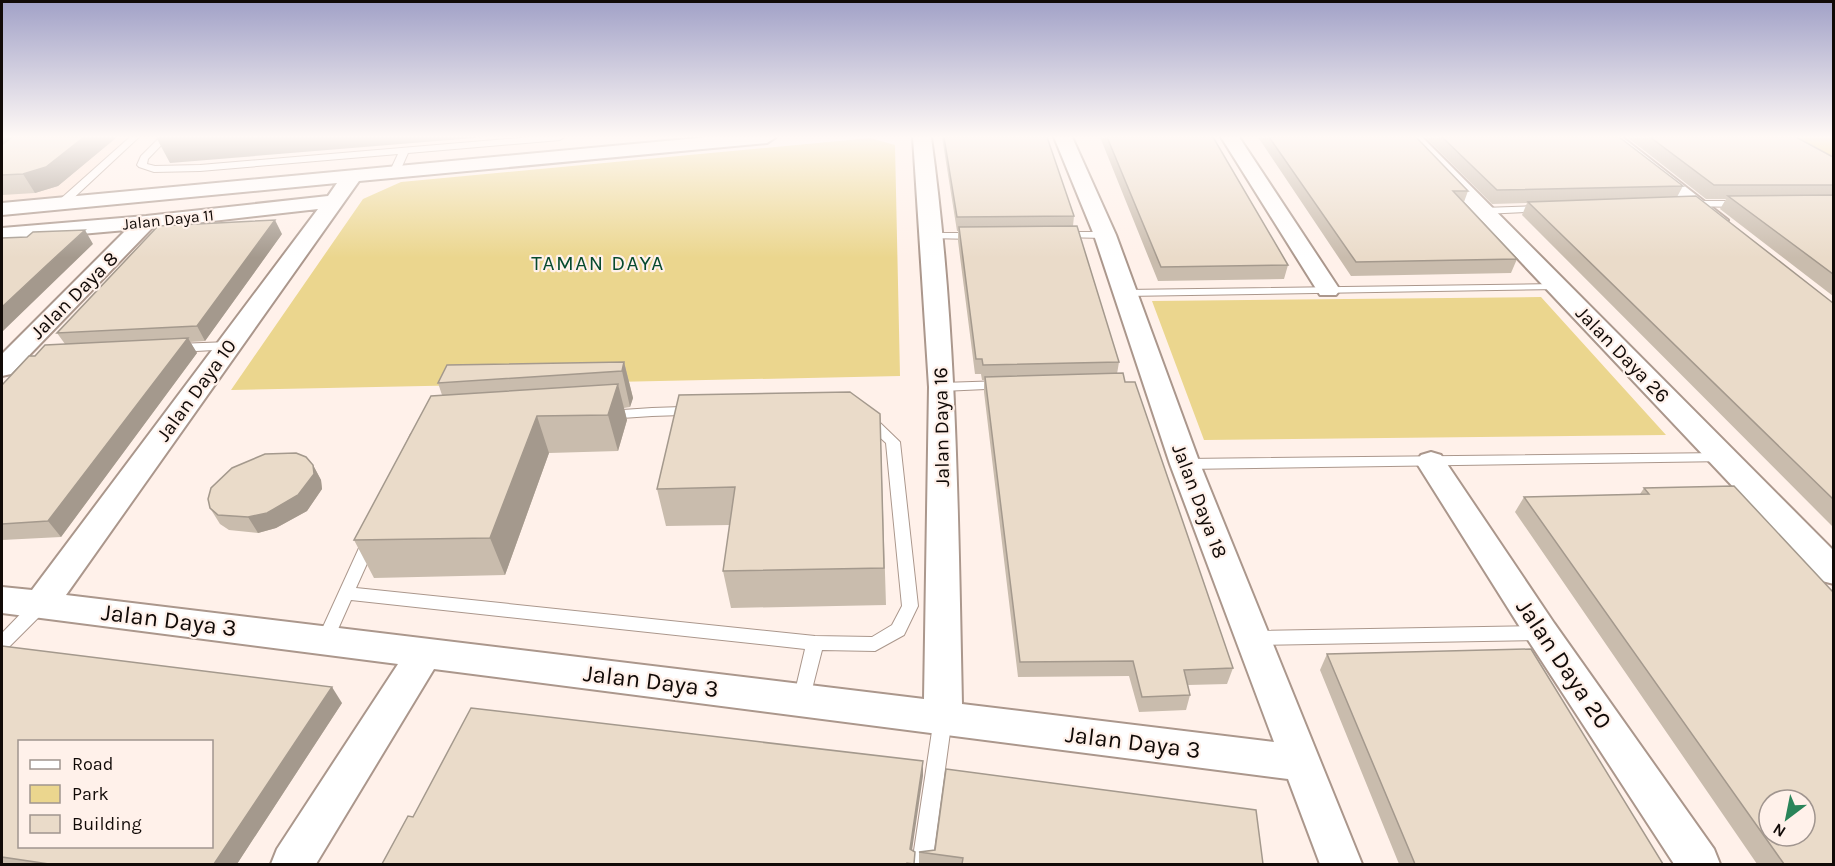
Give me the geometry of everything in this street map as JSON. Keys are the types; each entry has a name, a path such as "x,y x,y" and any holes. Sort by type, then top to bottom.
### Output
{"street":[{"path":"2,209 338,177"},
{"name":"Jalan Daya 10","path":"40,605 352,177"},
{"name":"Jalan Daya 16","path":"926,177 942,387 943,718"},
{"name":"Jalan Daya 18","path":"1080,177 1105,235 1125,293 1150,382 1254,638 1300,763 1341,864"},
{"path":"1256,177 1328,290"},
{"name":"Jalan Daya 26","path":"1451,177 1833,572"},
{"path":"1662,177 1733,232"},
{"name":"Jalan Daya 11","path":"2,234 146,222 335,201"},
{"name":"Jalan Daya 8","path":"17,360 146,222"},
{"name":"Jalan Daya 20","path":"1431,462 1542,633 1699,864"},
{"name":"Jalan Daya 3","path":"2,600 1300,763"},
{"path":"292,864 425,652"}],"lane":[{"path":"61,204 90,177"},
{"path":"1672,204 1753,204"},
{"path":"1483,211 1554,208"},
{"path":"1047,235 1105,235"},
{"path":"932,236 990,236"},
{"path":"1125,293 1557,287"},
{"path":"161,349 229,346"},
{"path":"942,387 1013,385"},
{"path":"325,640 346,593 418,435 434,426 652,412 836,406 868,419 893,442 910,606 898,630 875,644 815,643 346,593"},
{"path":"1185,464 1723,458"},
{"path":"2,643 40,605"},
{"path":"1254,638 1542,633"},
{"path":"802,700 815,643"},
{"path":"922,864 943,718"}],"shaded area":[{"path":"2,177 86,177 59,201 2,205"}],"green space":[{"path":"450,177 896,177 900,376 231,390 363,199 401,182"},
{"path":"1541,297 1666,435 1204,440 1152,301"}],"building":[{"path":"951,177 1061,177 1074,216 957,217"},
{"path":"1124,177 1237,177 1288,265 1161,267"},
{"path":"1297,177 1455,177 1468,191 1453,191 1517,259 1356,262"},
{"path":"1484,177 1672,177 1683,186 1497,190"},
{"path":"1704,177 1833,177 1833,185 1714,185"},
{"path":"1833,195 1833,274 1728,196"},
{"path":"1696,196 1833,303 1833,499 1528,202"},
{"path":"275,220 197,326 57,333 158,226"},
{"path":"1077,226 1119,362 983,365 982,359 976,359 959,227"},
{"path":"85,230 2,307 2,238 27,237 33,232"},
{"path":"188,338 48,521 2,524 2,385 29,356 35,356 45,345"},
{"path":"624,362 622,371 438,383 447,365"},
{"path":"1123,373 1125,382 1135,382 1233,668 1184,670 1190,695 1142,697 1133,661 1020,662 985,377"},
{"path":"618,384 608,415 537,416 490,538 354,540 431,396"},
{"path":"850,392 880,414 884,568 723,571 735,487 657,489 679,395"},
{"path":"296,453 306,457 313,465 314,474 298,495 267,513 248,517 218,515 210,508 208,499 211,488 232,468 265,454"},
{"path":"1734,486 1833,592 1833,864 1784,864 1773,848 1817,848 1817,788 1757,788 1757,826 1524,497 1649,494 1644,488"},
{"path":"2,646 332,687 214,864 49,864 2,857"},
{"path":"1531,649 1663,864 1415,864 1327,654"},
{"path":"471,708 923,761 910,849 915,852 914,864 382,864 408,816 413,817"},
{"path":"946,769 1256,810 1263,864 962,864 963,858 919,852 935,850"}],"district":[{"name":"TAMAN DAYA","path":"598,263"}]}
